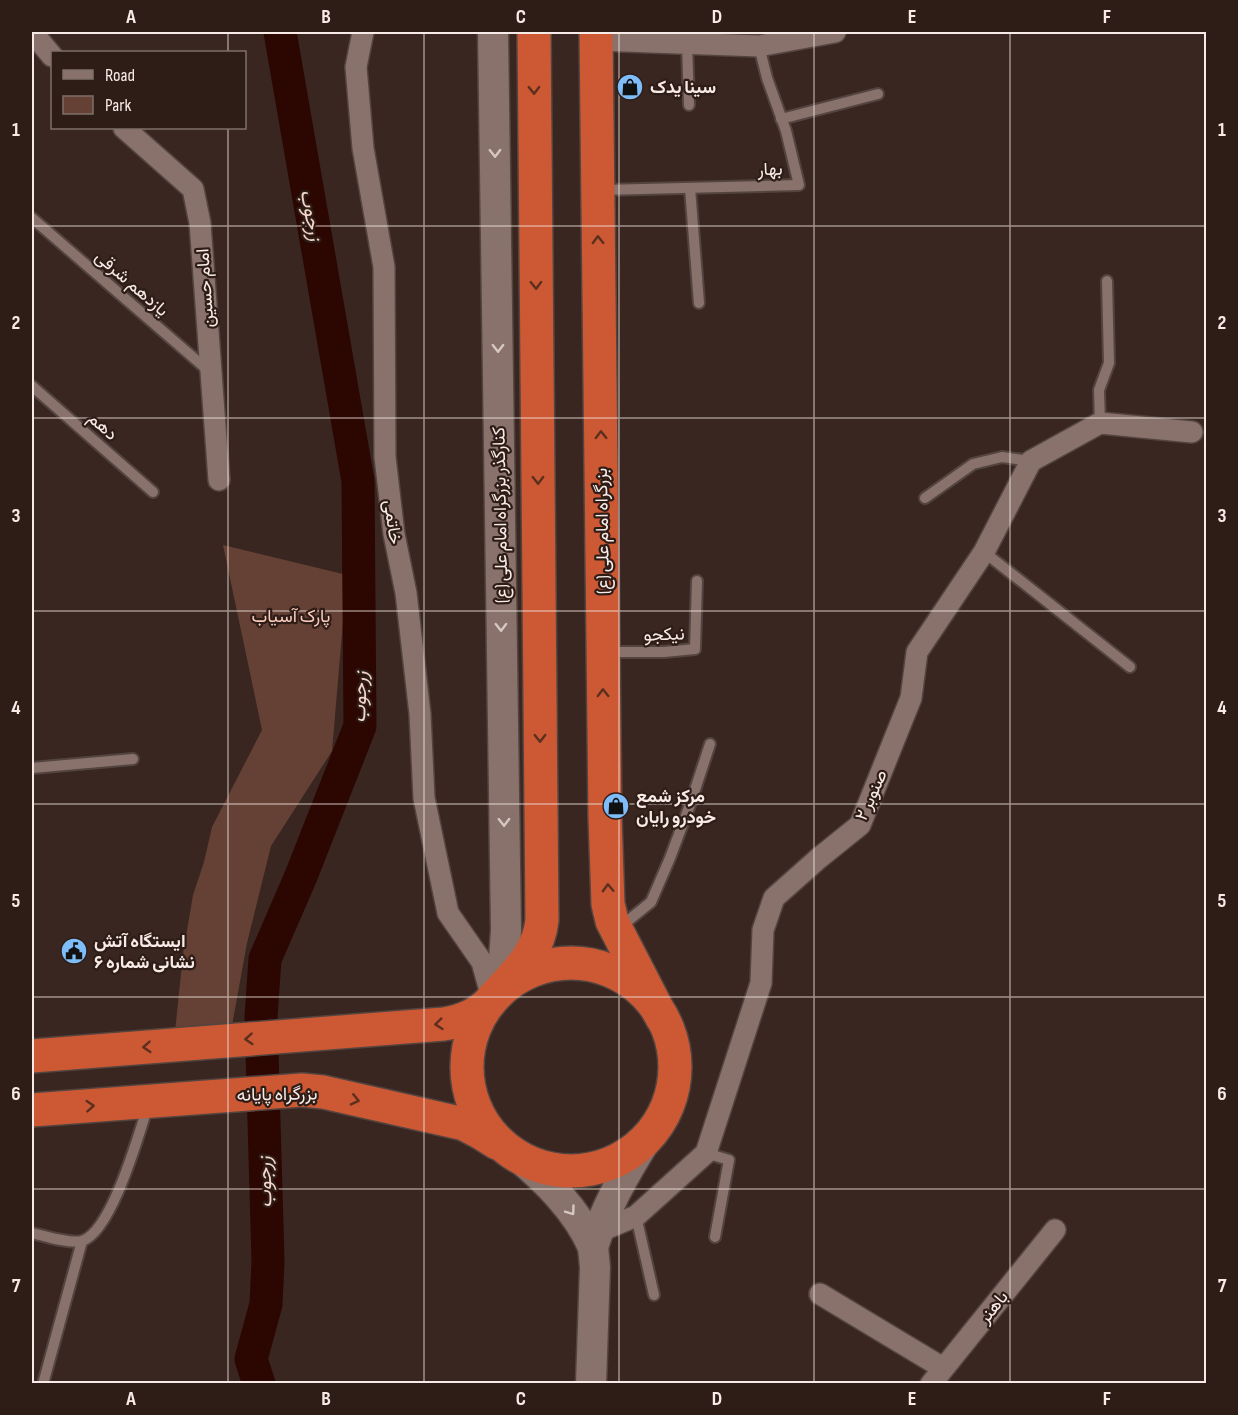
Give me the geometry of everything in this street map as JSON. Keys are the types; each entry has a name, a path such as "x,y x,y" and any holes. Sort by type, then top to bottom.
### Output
{"highway":[{"path":"32,1056 444,1024 463,1020 481,1010 530,957 539,938 542,920 534,35"},
{"name":"بزرگراه امام علی (ع)","path":"596,36 605,817 608,899 610,915 662,1018"},
{"path":"578,964 602,969 625,979 648,998 662,1018 672,1046 674,1061 674,1081 666,1109 647,1138 619,1159 601,1167 586,1170 561,1171 547,1168 529,1162 514,1153 496,1139 482,1120 473,1102 468,1078 467,1059 472,1035 492,999 513,981 530,972 553,965 578,964"},
{"name":"بزرگراه پایانه","path":"32,1110 298,1090 323,1092 464,1124 514,1153"}],"main road":[{"name":"کنارگذر بزرگراه امام علی (ع)","path":"488,34 506,932 504,959 492,999"},
{"path":"488,34 534,35"},
{"path":"591,1383 595,1249 603,1218 647,1138"},
{"path":"514,1153 563,1200 595,1249"}],"street":[{"path":"32,32 51,55"},
{"name":"خاتمی","path":"363,32 356,68 363,148 384,267 385,457 394,534 406,593 420,714 424,798 448,913 482,962 492,999"},
{"path":"596,36 759,46 834,32"},
{"name":"امام حسین","path":"125,129 193,189 200,223 219,480"},
{"path":"1031,461 1100,423 1192,432"},
{"name":"صنوبر ۲","path":"706,1153 761,983 763,930 774,898 860,825 910,698 917,652 984,552 1031,461"},
{"path":"595,1249 636,1216 706,1153"},
{"name":"باهنر","path":"937,1376 1055,1230"},
{"path":"820,1293 937,1376"}],"lane":[{"path":"687,43 689,105"},
{"name":"بهار","path":"598,190 799,184 786,131 767,78 759,46"},
{"path":"781,119 878,94"},
{"path":"690,188 699,303"},
{"name":"یازدهم شرقی","path":"32,218 211,372"},
{"path":"1100,423 1099,390 1109,363 1107,281"},
{"name":"دهم","path":"32,386 153,492"},
{"path":"925,498 973,464 1002,457 1031,461"},
{"path":"984,552 1130,667"},
{"name":"نیکجو","path":"603,652 664,652 695,649 697,581"},
{"path":"617,930 651,902 691,802 710,744"},
{"path":"32,768 133,759"},
{"path":"43,1383 82,1241 107,1216 150,1101"},
{"path":"706,1153 729,1160 715,1237"},
{"path":"636,1216 654,1295"},
{"path":"32,1233 65,1241 82,1241"}],"green space":[{"name":"پارک آسیاب","path":"223,545 347,575 332,751 271,846 247,943 229,1042 175,1032 183,954 193,895 212,827 262,730"}],"waterway":[{"name":"زرجوب","path":"259,1384 251,1359 266,1304 268,1261 261,1017 265,959 301,876 360,726 358,481 280,32"}],"place":[{"name":"سینا یدک","path":"630,87"},
{"name":"مرکز شمع خودرو رایان","path":"616,806"},
{"name":"ایستگاه آتش نشانی شماره ۶","path":"74,951"}]}
